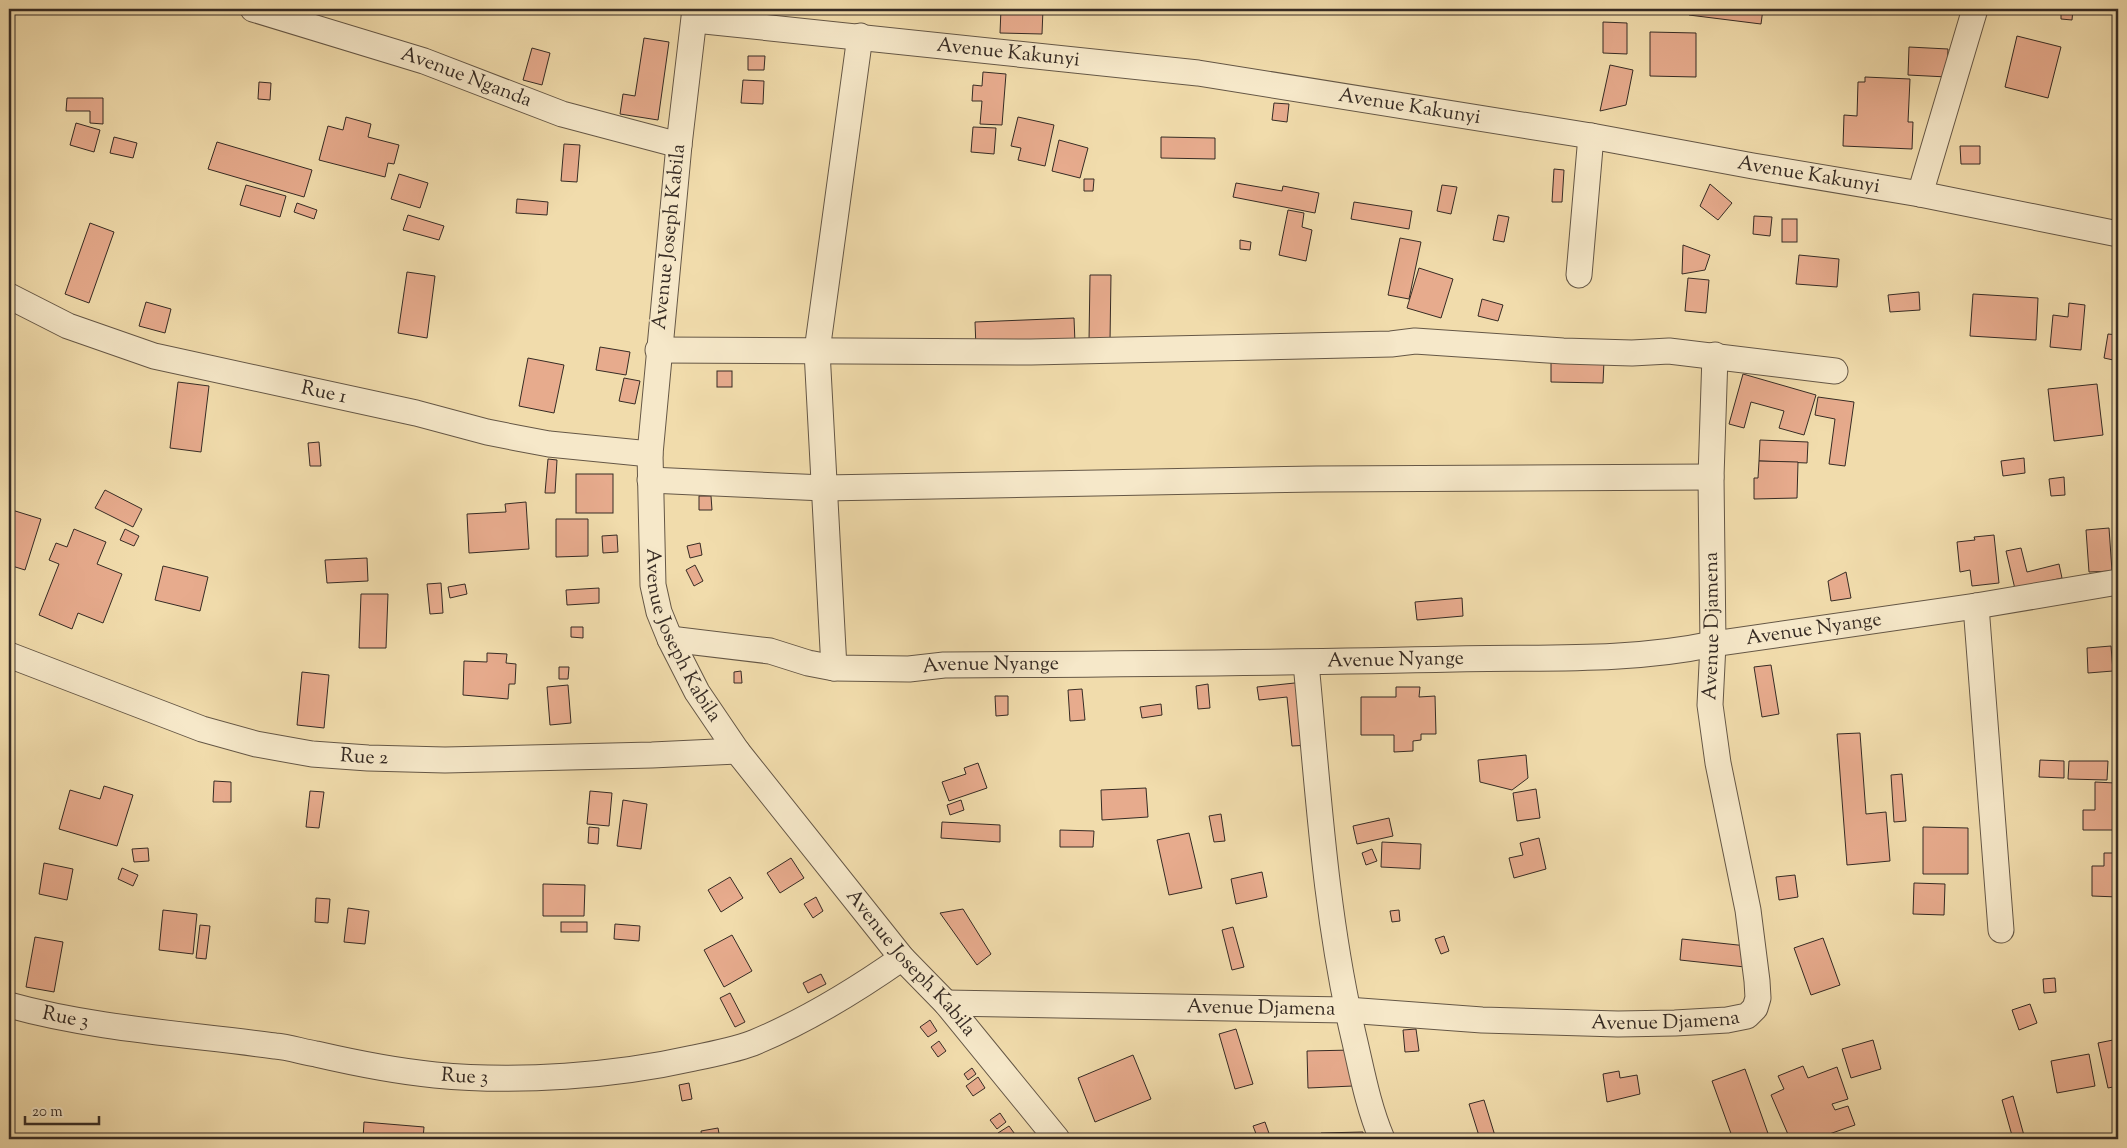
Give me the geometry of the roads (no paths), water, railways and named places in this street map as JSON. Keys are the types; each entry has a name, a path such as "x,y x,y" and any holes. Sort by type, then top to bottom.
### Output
{"street":[{"name":"Avenue Nganda","path":"253,9 424,61 562,114 679,145"},
{"path":"1920,194 1975,9"},
{"name":"Avenue Joseph Kabila","path":"695,14 679,145 658,350 650,454 653,585 659,612 670,639 697,692 738,751 902,958 946,1003 1058,1139"},
{"name":"Avenue Kakunyi","path":"695,14 860,36 1198,73 1591,136 1920,194 2118,234"},
{"path":"834,668 817,351 860,36"},
{"path":"1579,275 1591,136"},
{"name":"Rue 1","path":"9,296 68,326 154,356 416,413 517,438 549,444 650,454"},
{"path":"658,350 1031,352 1391,344 1415,341 1503,348 1632,353 1669,351 1835,370"},
{"name":"Avenue Djamena","path":"946,1003 1347,1010 1482,1020 1618,1024 1675,1024 1728,1020 1747,1016 1755,1008 1758,998 1757,981 1748,910 1718,764 1710,705 1713,644 1710,476 1716,355"},
{"path":"650,480 824,488 1268,480 1710,476"},
{"name":"Avenue Nyange","path":"670,639 770,651 808,664 834,668 909,669 944,665 1306,663 1617,655 1677,651 1713,644 1976,606 2118,582"},
{"path":"1976,606 2001,930"},
{"name":"Rue 2","path":"9,655 202,729 256,744 312,754 445,760 738,751"},
{"path":"1306,663 1322,834 1337,952 1347,1010 1370,1111 1382,1139"},
{"name":"Rue 3","path":"9,1005 70,1019 279,1046 377,1067 435,1075 478,1078 549,1076 615,1071 671,1063 751,1044 807,1018 858,988 902,958"}]}
